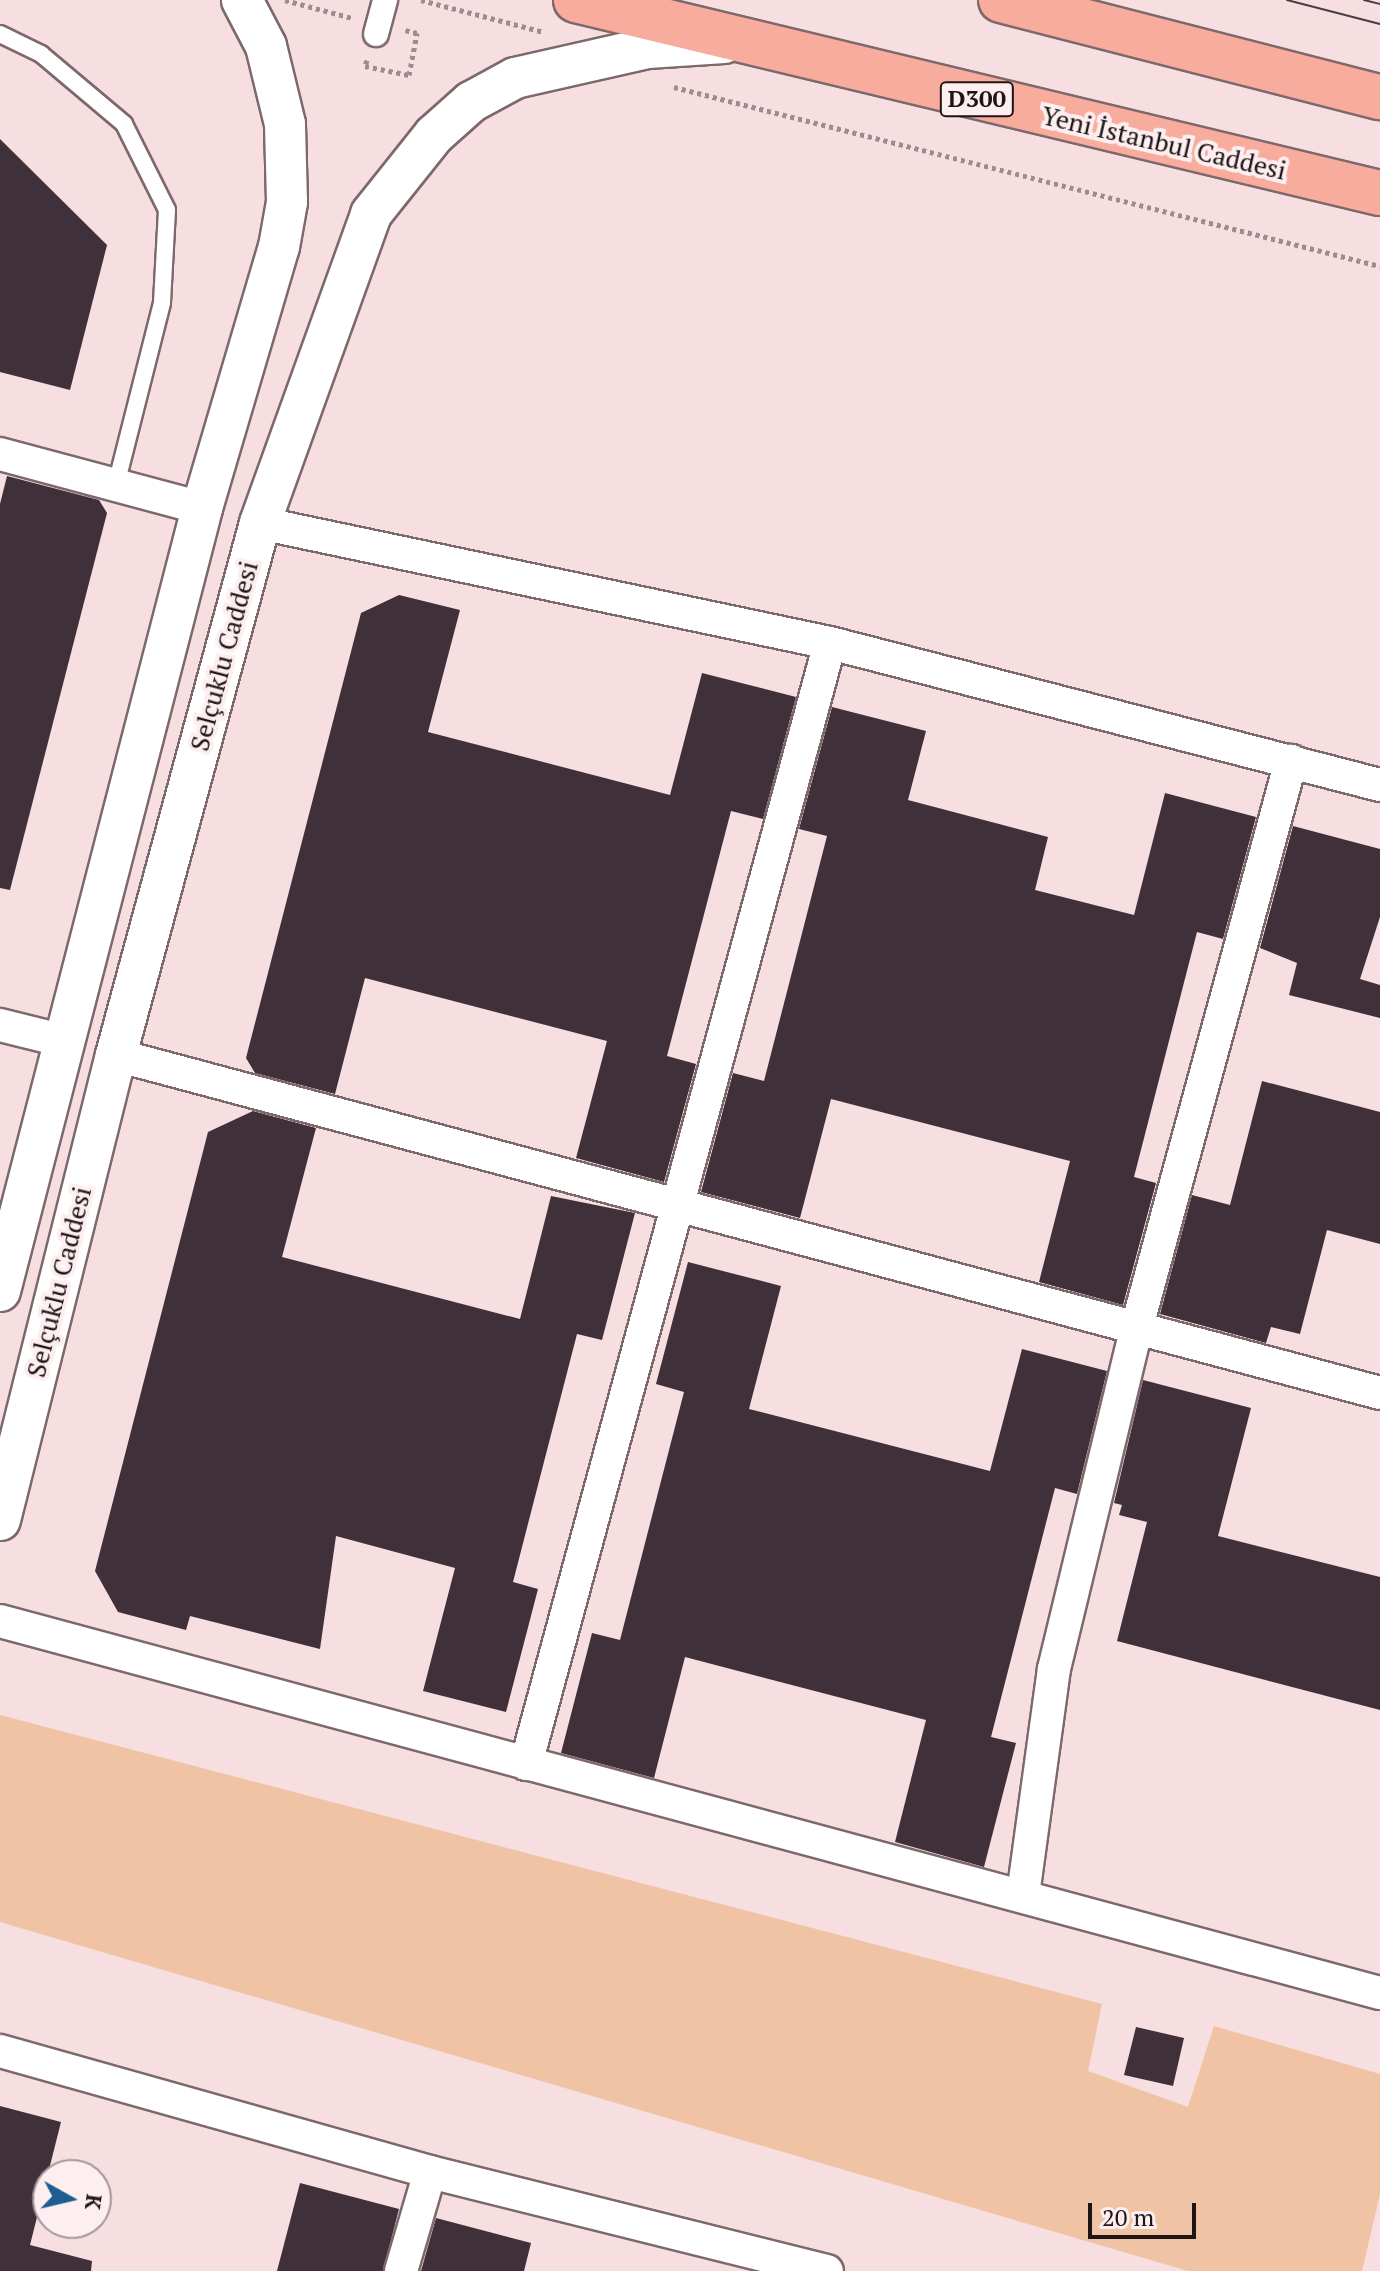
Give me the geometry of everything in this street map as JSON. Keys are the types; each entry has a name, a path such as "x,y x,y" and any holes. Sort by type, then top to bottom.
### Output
{"highway":[{"name":"Yeni İstanbul Caddesi","path":"576,0 737,43 1380,193"},
{"path":"1001,0 1380,97"}],"street":[{"name":"Selçuklu Caddesi","path":"0,1291 202,508 287,202 278,87 242,0"},
{"path":"377,30 385,0"},
{"name":"Selçuklu Caddesi","path":"0,1520 116,1055 260,523 371,214 434,135 471,102 515,78 595,57 737,43"},
{"path":"0,454 260,523 830,643 1380,785"},
{"path":"526,1764 830,643"},
{"path":"1023,1895 1054,1669 1136,1330 1291,761"},
{"path":"0,1025 678,1209 1380,1393"},
{"path":"0,1621 1380,1993"},
{"path":"0,2051 430,2172 827,2271"},
{"path":"401,2271 430,2172"}],"lane":[{"path":"0,34 41,54 124,124 167,210 162,303 116,485"}],"path":[{"path":"284,0 377,30"},
{"path":"421,0 545,32 595,57"},
{"path":"661,84 1380,266"}],"shaded area":[{"path":"0,1715 1102,2004 1088,2071 1188,2107 1214,2026 1380,2074 1380,2194 1362,2271 1188,2271 0,1922"}],"building":[{"path":"0,139 107,245 70,390 0,372"},
{"path":"7,476 99,500 107,513 10,890 0,888 0,504"},
{"path":"399,595 460,610 428,732 670,795 702,673 796,697 763,819 731,811 667,1056 696,1064 664,1182 576,1158 607,1041 365,978 335,1094 255,1073 246,1058 361,613"},
{"path":"832,707 926,731 908,800 1048,837 1035,890 1134,915 1165,793 1256,817 1223,939 1197,932 1134,1177 1156,1183 1123,1305 1039,1282 1070,1161 831,1099 800,1218 701,1192 733,1073 764,1081 827,836 799,829"},
{"path":"1293,826 1380,849 1380,917 1360,979 1380,985 1380,1018 1289,995 1297,963 1260,948"},
{"path":"1262,1081 1380,1112 1380,1244 1327,1230 1300,1334 1271,1327 1266,1343 1160,1314 1192,1195 1230,1205"},
{"path":"253,1111 316,1128 282,1257 520,1319 551,1196 635,1213 602,1340 577,1334 513,1582 538,1589 506,1712 423,1691 455,1568 336,1536 320,1649 190,1616 186,1630 118,1612 95,1571 208,1132"},
{"path":"688,1262 781,1286 749,1409 990,1471 1022,1349 1107,1371 1077,1494 1055,1488 991,1737 1016,1743 984,1867 895,1842 926,1720 685,1657 654,1778 561,1753 592,1633 620,1640 684,1392 656,1384"},
{"path":"1143,1380 1251,1408 1218,1536 1380,1577 1380,1710 1117,1641 1147,1522 1119,1515 1122,1505 1114,1503"},
{"path":"1136,2027 1184,2038 1173,2086 1124,2075"},
{"path":"0,2106 61,2122 52,2159 32,2159 30,2245 92,2261 91,2271 0,2271"},
{"path":"300,2183 399,2209 383,2271 277,2271"},
{"path":"436,2218 531,2243 524,2271 421,2271"}],"tram line":[{"path":"1287,0 1380,24"},
{"path":"1364,0 1380,4"}]}
